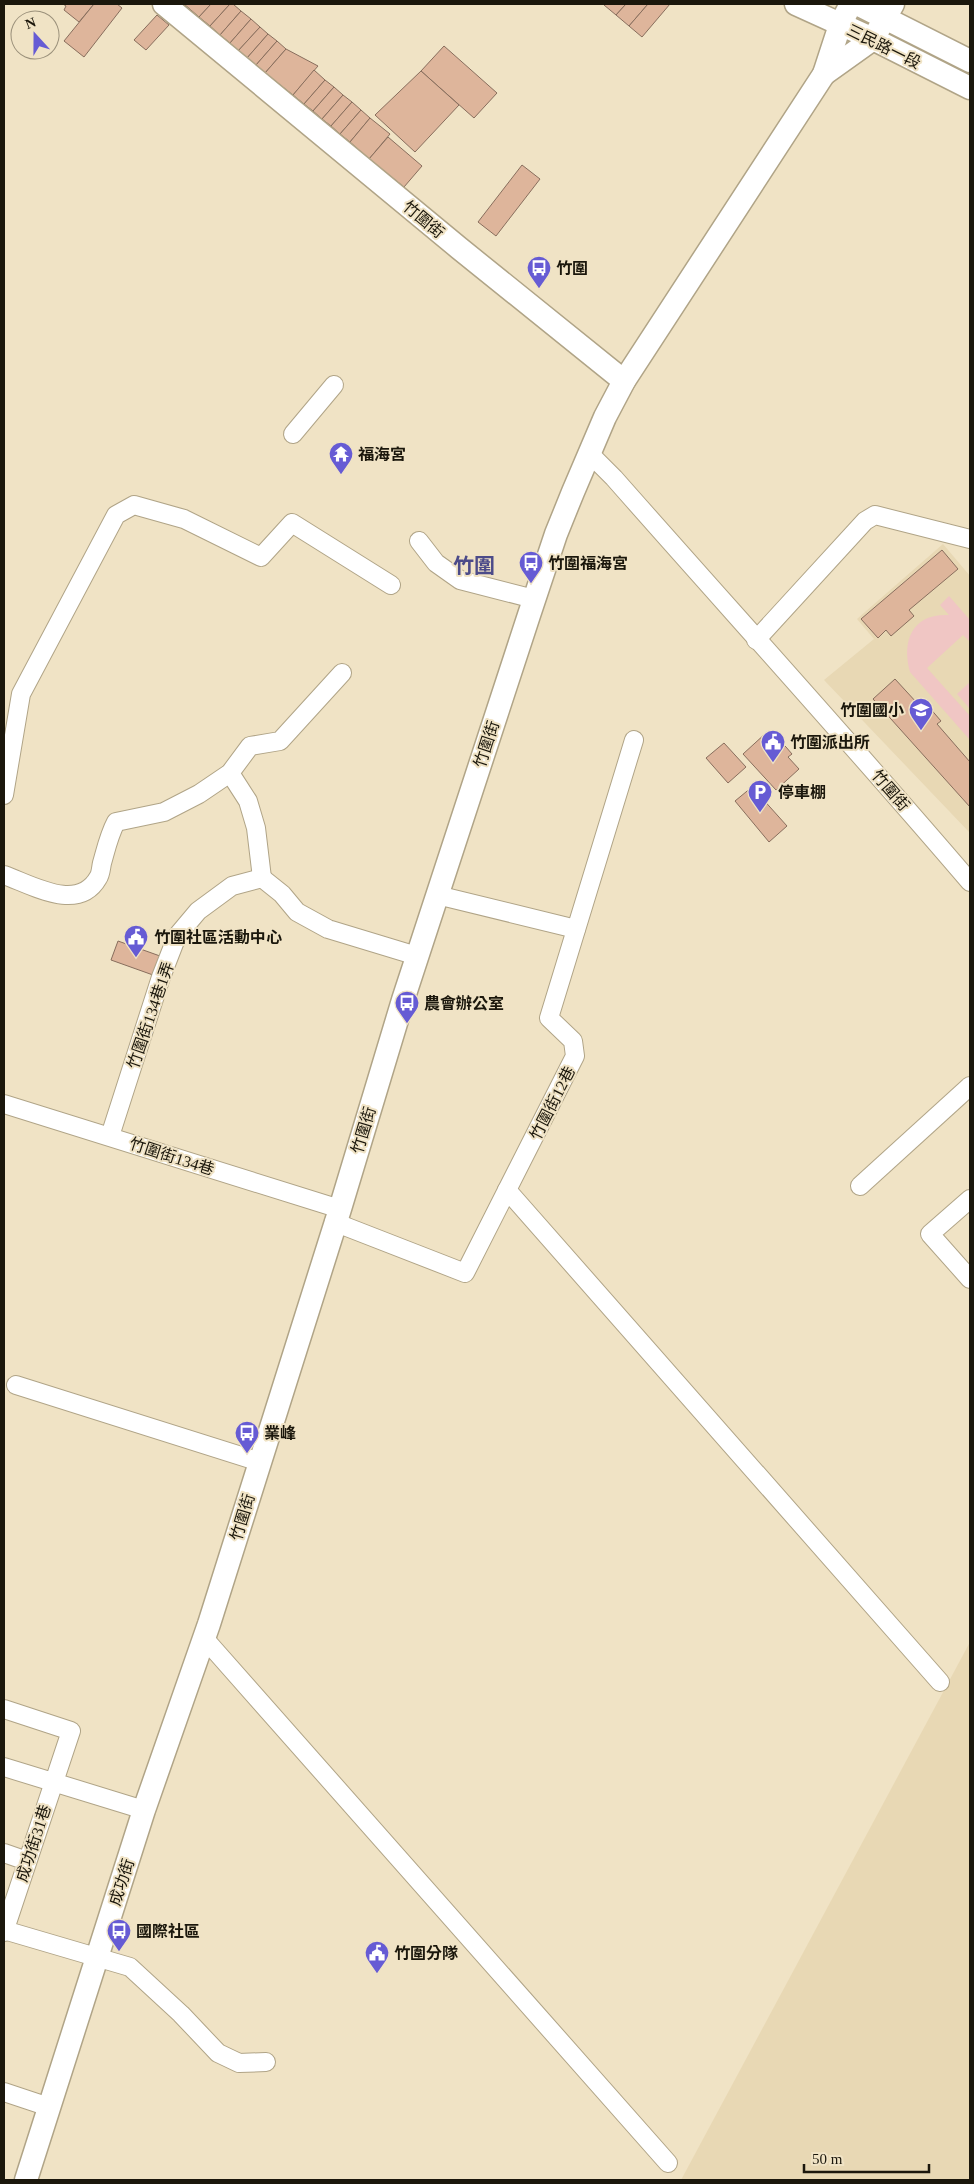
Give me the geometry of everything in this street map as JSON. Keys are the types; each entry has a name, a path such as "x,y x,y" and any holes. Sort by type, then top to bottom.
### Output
{"street":[{"name":"竹圍街","path":"144,1810 204,1638 417,956 534,599 556,534 589,453 624,381 459,248 164,4"},
{"name":"三民路一段","path":"796,4 873,39 970,88"},
{"path":"624,381 824,74 840,25 851,4"},
{"name":"三民路一段","path":"857,4 889,11 970,60"},
{"path":"824,74 873,39 889,11"},
{"path":"293,434 334,385"},
{"name":"竹圍街","path":"589,453 614,478 756,640 818,706 970,882"},
{"path":"4,796 21,694 116,515 134,505 184,519 261,557 292,523 391,585"},
{"path":"756,640 865,521 875,515 970,539"},
{"path":"419,541 436,563 460,580 534,599"},
{"path":"4,875 65,896 83,893 98,878 110,834 116,822 164,812 199,794 230,772 250,746 280,741 342,673"},
{"name":"竹圍街12巷","path":"337,1216 465,1273 575,1056 572,1041 549,1018 634,740"},
{"path":"230,772 248,801 256,828 262,878 282,894 297,912 328,929 417,956"},
{"name":"竹圍街134巷1弄","path":"110,1136 161,977 177,936 198,911 232,886 262,878"},
{"path":"437,896 576,929"},
{"path":"860,1186 970,1086"},
{"name":"竹圍街134巷","path":"4,1104 110,1136 337,1216"},
{"path":"507,1190 940,1682"},
{"path":"970,1199 930,1234 970,1279"},
{"path":"16,1385 260,1462"},
{"path":"204,1638 668,2163"},
{"name":"成功街31巷","path":"4,1709 71,1731 4,1931"},
{"path":"4,1767 144,1810"},
{"name":"成功街","path":"26,2180 144,1810"},
{"path":"4,1853 27,1860"},
{"path":"4,1931 130,1966 181,2014 218,2053 239,2063 266,2062"},
{"path":"4,2092 49,2107"}],"shaded area":[{"name":"竹圍國小","path":"943,544 970,576 970,833 824,680 874,639 857,619"},
{"path":"949,596 970,620 970,642 963,635 927,668 970,716 970,740 910,672 908,660 907,649 913,631 918,624 926,619 949,615 940,605"},
{"path":"970,682 970,709 957,694"},
{"path":"970,1642 970,2180 681,2180"}],"building":[{"path":"63,4 94,4 79,22 64,10 66,6"},
{"path":"94,4 117,4 122,8 84,57 64,41"},
{"path":"184,4 211,4 199,17"},
{"path":"211,4 230,4 210,26 199,17"},
{"path":"230,4 233,4 241,11 220,35 210,26"},
{"path":"626,4 616,15 604,5"},
{"path":"626,4 648,4 629,26 616,15"},
{"path":"648,4 670,4 642,37 629,26"},
{"path":"241,11 251,19 230,43 220,35"},
{"path":"157,15 169,25 146,50 134,40"},
{"path":"251,19 260,27 238,51 230,43"},
{"path":"260,27 268,34 247,58 238,51"},
{"path":"268,34 277,41 256,65 247,58"},
{"path":"277,41 286,49 265,73 256,65"},
{"path":"444,46 497,93 474,118 421,71"},
{"path":"286,49 318,66 293,95 265,73"},
{"path":"314,70 325,80 304,104 293,95"},
{"path":"421,71 459,105 415,152 375,115"},
{"path":"325,80 334,87 313,111 304,104"},
{"path":"334,87 343,95 322,119 313,111"},
{"path":"343,95 352,102 331,126 322,119"},
{"path":"352,102 361,110 340,134 331,126"},
{"path":"361,110 370,118 350,142 340,134"},
{"path":"370,118 390,134 369,159 350,142"},
{"path":"388,137 422,166 404,187 369,159"},
{"path":"522,165 540,179 496,236 478,222"},
{"path":"942,550 958,569 909,610 914,616 891,636 886,630 878,638 861,619"},
{"path":"895,679 917,703 922,699 941,721 937,724 970,762 970,807 873,699"},
{"name":"竹圍派出所","path":"766,733 777,746 781,742 786,747 792,754 788,757 799,769 776,790 743,754"},
{"path":"724,743 746,767 728,783 706,758"},
{"name":"停車棚","path":"752,787 787,826 769,842 735,801"},
{"name":"竹圍社區活動中心","path":"118,941 160,956 153,975 111,960"}],"place":[{"name":"竹圍","path":"539,289"},
{"name":"福海宮","path":"341,475"},
{"name":"竹圍福海宮","path":"531,584"},
{"name":"竹圍國小","path":"921,731"},
{"name":"竹圍派出所","path":"773,763"},
{"name":"停車棚","path":"760,813"},
{"name":"竹圍社區活動中心","path":"136,958"},
{"name":"農會辦公室","path":"407,1024"},
{"name":"業峰","path":"247,1454"},
{"name":"國際社區","path":"119,1952"},
{"name":"竹圍分隊","path":"377,1974"}],"district":[{"name":"竹圍","path":"474,566"}]}
